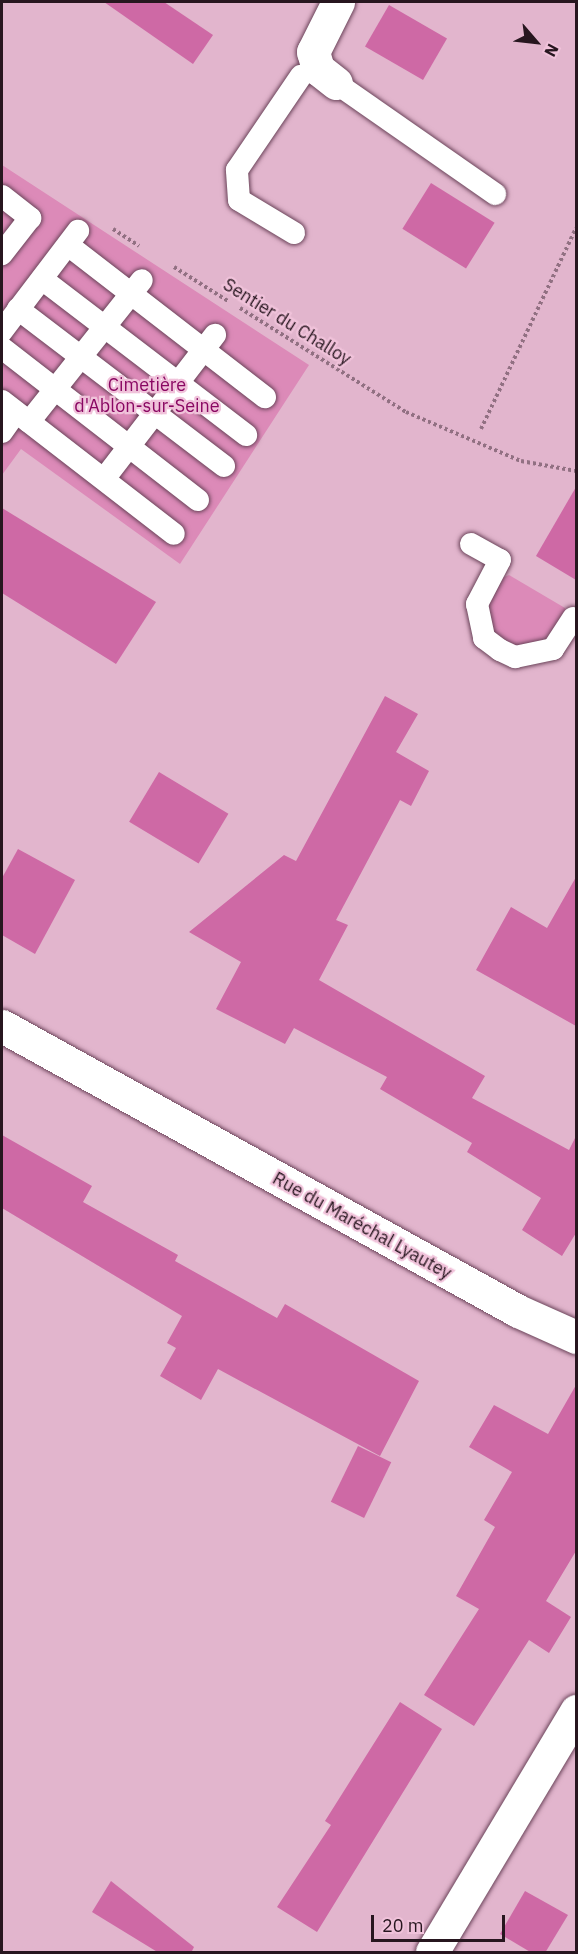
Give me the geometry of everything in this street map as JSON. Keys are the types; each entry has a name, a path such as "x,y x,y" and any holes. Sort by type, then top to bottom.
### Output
{"street":[{"path":"336,83 318,69 313,52 338,2"},
{"name":"Rue du Maréchal Lyautey","path":"2,1026 150,1110 518,1311 576,1337"},
{"path":"432,1953 576,1711"}],"lane":[{"path":"294,233 239,200 237,170 301,76"},
{"path":"336,83 495,194"},
{"path":"2,196 30,218 4,247"},
{"path":"2,331 73,238 209,342 265,397"},
{"path":"42,279 246,435"},
{"path":"2,432 16,412 55,390 136,287"},
{"path":"18,309 224,466"},
{"path":"104,479 209,342"},
{"path":"2,348 198,500"},
{"path":"16,412 174,534"},
{"path":"471,544 500,560 477,604 484,638 500,650 515,657 554,649 573,618"}],"path":[{"path":"108,226 146,250"},
{"path":"481,429 576,228"},
{"name":"Sentier du Challoy","path":"166,262 406,412 521,461 576,471"}],"green space":[{"name":"Cimetière d'Ablon-sur-Seine","path":"2,165 309,365 180,564 21,449 2,475"},
{"path":"509,575 565,608 564,625 538,646 511,646 489,632 486,605 500,579"}],"building":[{"path":"104,2 164,2 213,35 193,64"},
{"path":"389,5 447,38 423,80 365,47"},
{"path":"431,183 495,223 466,269 402,229"},
{"path":"576,487 576,580 536,556"},
{"path":"2,508 156,602 116,664 2,593"},
{"path":"385,696 418,714 396,752 429,771 411,806 400,800 336,920 348,925 319,980 485,1076 472,1098 569,1150 576,1136 576,1233 562,1256 522,1230 541,1198 467,1152 472,1143 380,1089 387,1077 294,1028 285,1044 216,1009 241,962 189,932 284,855 296,861"},
{"path":"159,772 228,814 199,863 129,822"},
{"path":"18,849 75,880 35,954 2,935 2,878"},
{"path":"576,877 576,1026 476,970 511,907 547,928"},
{"path":"2,1135 92,1186 83,1202 178,1255 175,1261 277,1318 285,1304 419,1381 380,1456 218,1369 201,1400 160,1376 176,1348 167,1343 182,1316 2,1208"},
{"path":"576,1385 576,1551 546,1601 571,1617 549,1653 529,1640 474,1726 424,1695 479,1609 456,1596 495,1527 484,1520 512,1472 469,1447 494,1405 548,1434"},
{"path":"358,1446 391,1462 364,1518 331,1502"},
{"path":"400,1702 442,1729 317,1932 277,1907 331,1825 325,1821"},
{"path":"111,1881 194,1947 191,1953 159,1953 92,1912"},
{"path":"525,1891 568,1915 545,1953 532,1953 500,1934"}]}
